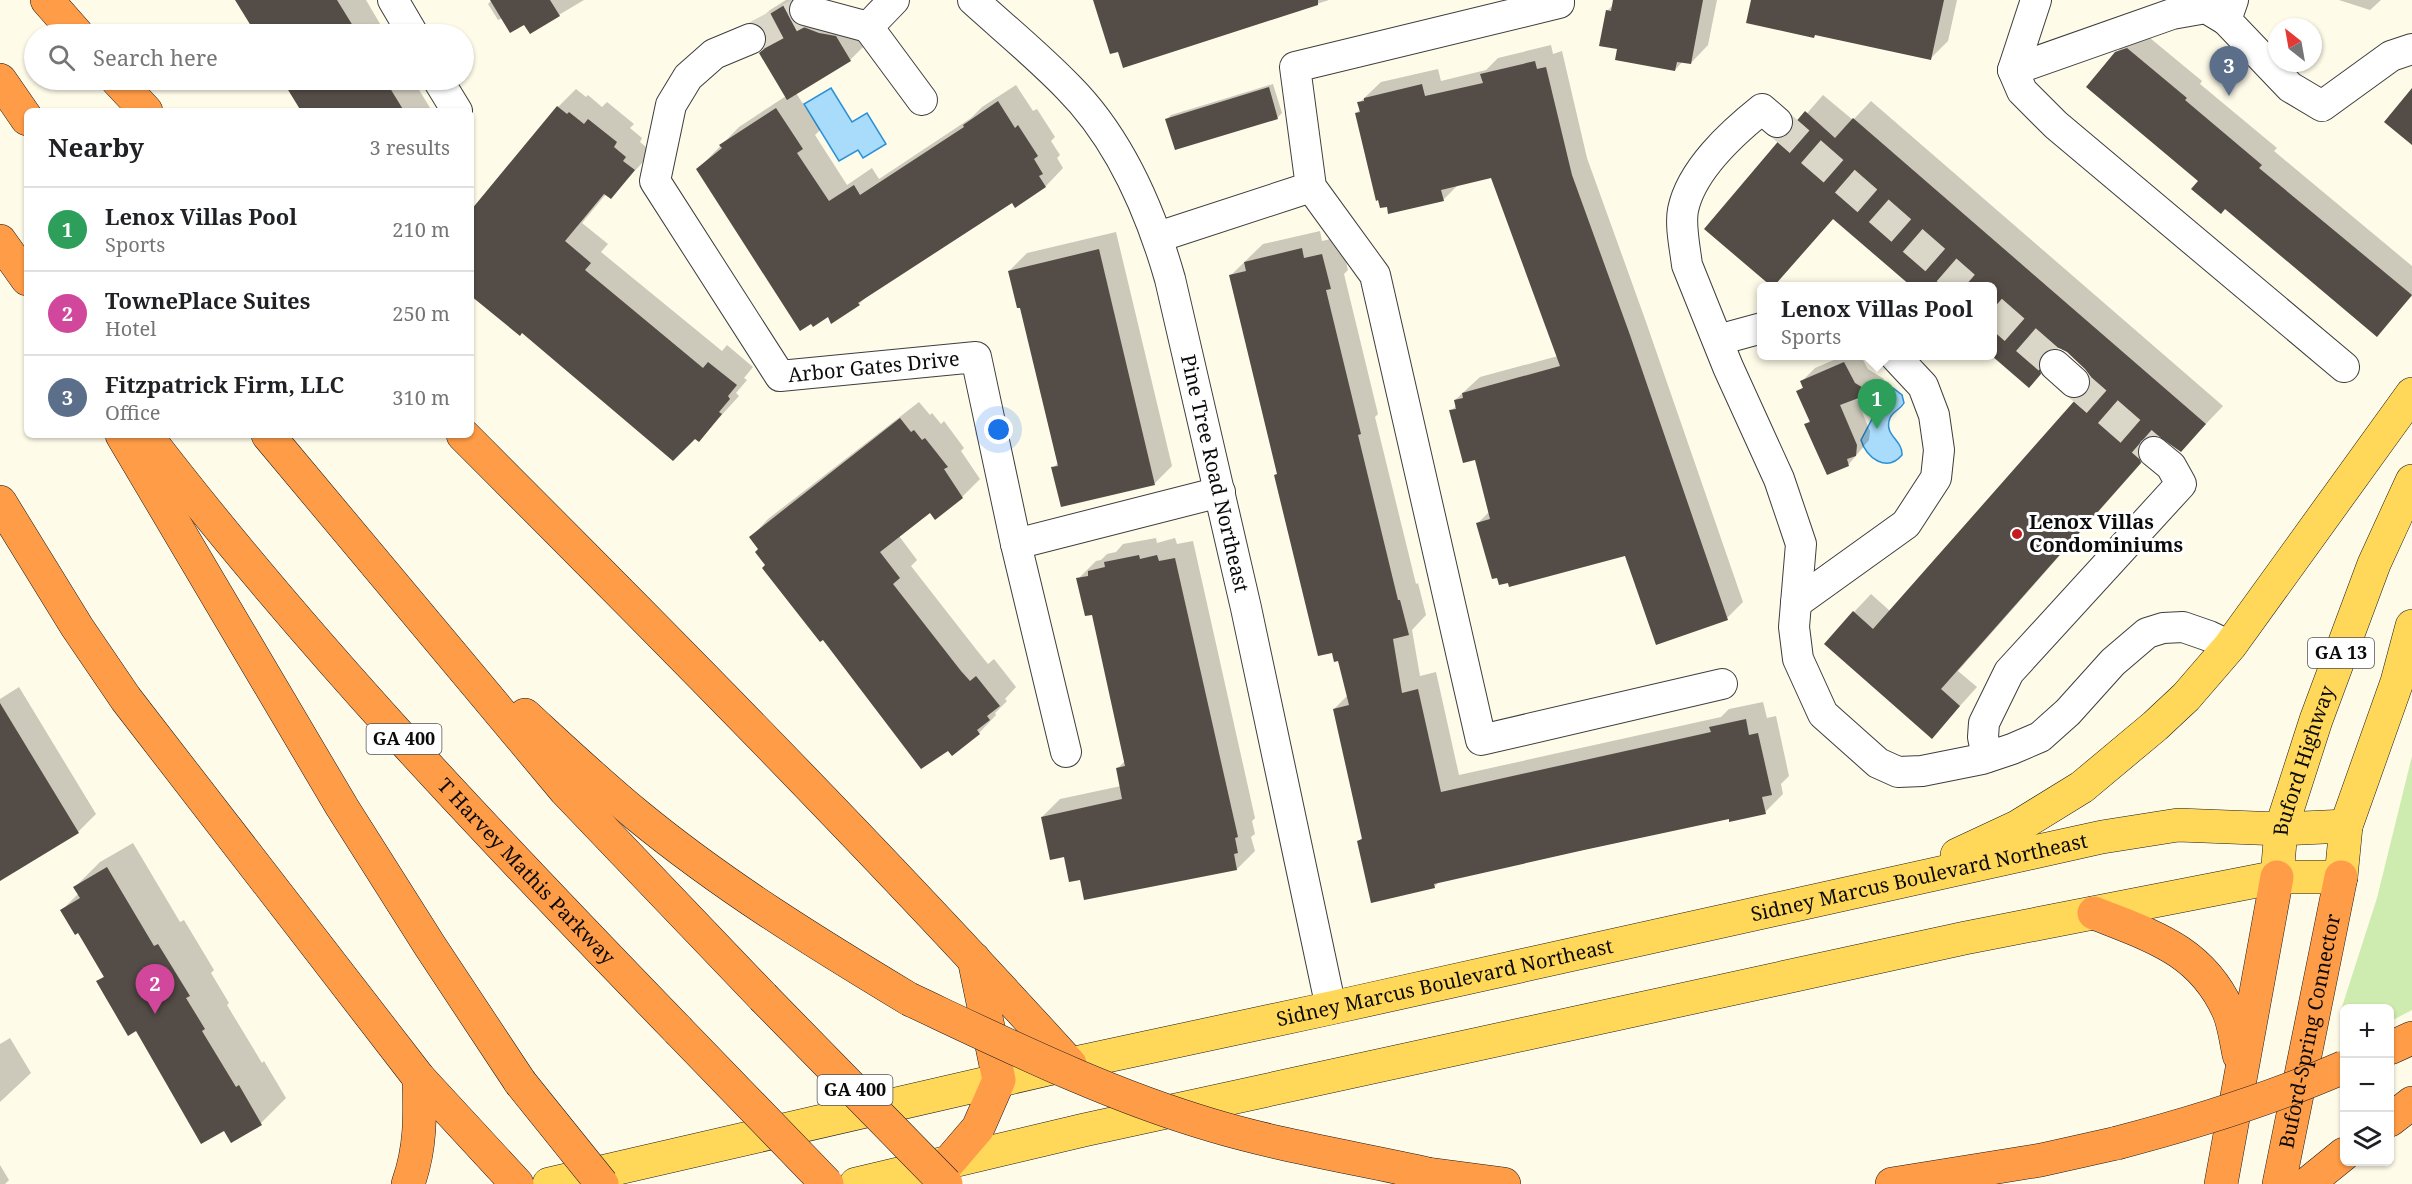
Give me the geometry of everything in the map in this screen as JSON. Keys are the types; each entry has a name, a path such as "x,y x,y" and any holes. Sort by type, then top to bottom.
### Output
{"highway":[{"path":"47,0 68,24"},
{"path":"0,80 24,114"},
{"path":"126,90 143,108"},
{"path":"0,241 24,275"},
{"path":"124,438 342,807 430,946 520,1082 602,1184"},
{"name":"T Harvey Mathis Parkway","path":"148,438 317,642 528,874 827,1184"},
{"name":"GA 400","path":"270,438 565,790 763,997 947,1174"},
{"path":"466,438 711,684 974,957 1070,1064"},
{"path":"0,502 77,627 126,699 418,1078 518,1184"},
{"path":"426,625 578,765 639,817 742,893 833,953 909,999 1047,1063 1130,1097 1211,1125 1428,1174 1504,1184"},
{"name":"Buford-Spring Connector","path":"2278,1184 2341,877"},
{"name":"GA 13","path":"2221,1184 2277,878"},
{"path":"2094,913 2170,944 2207,974 2229,1011 2242,1068"},
{"path":"947,1174 978,1128 999,1080 974,957"},
{"path":"2394,1046 2412,1038"},
{"path":"1892,1184 2031,1162 2117,1143 2215,1116 2340,1069"},
{"path":"408,1184 417,1160 420,1122 418,1078"},
{"path":"2394,1117 2412,1103"},
{"path":"2307,1184 2340,1157"}],"main road":[{"path":"1892,885 2017,828 2082,787 2156,726 2186,697 2230,646 2412,394"},
{"name":"Buford Highway","path":"2277,878 2281,829 2316,720 2374,564 2412,481"},
{"name":"GA 13","path":"2341,877 2346,826 2397,682 2412,626"},
{"name":"Sidney Marcus Boulevard Northeast","path":"549,1184 1070,1064 2102,837 2178,825 2281,829 2346,826"},
{"path":"856,1184 947,1174 1084,1130 1965,938 2277,878 2341,877"}],"street":[{"path":"393,0 407,24"},
{"path":"868,27 894,0"},
{"name":"Pine Tree Road Northeast","path":"973,0 1069,88 1110,139 1142,196 1158,237 1220,492 1331,1008"},
{"path":"1559,0 1559,3 1295,67 1311,187 1375,275 1481,740 1722,684"},
{"path":"2036,0 2013,70 2022,91 2056,125 2344,367"},
{"path":"2013,70 2172,14 2206,8 2229,10 2290,87 2322,106 2391,56 2412,49"},
{"path":"805,10 868,27 922,100"},
{"name":"Arbor Gates Drive","path":"750,39 714,54 688,77 671,105 655,181 780,376 976,357 1016,544 1066,752"},
{"path":"444,90 454,108"},
{"path":"1777,122 1762,109 1737,129 1716,151 1690,189 1683,211 1688,265 1779,479 1801,544 1794,627 1798,659 1823,714 1878,763 1898,772 1922,771 1987,757 2040,737 2068,712 2113,662 2147,633 2163,628 2183,627 2230,646"},
{"path":"1158,237 1311,187"},
{"path":"1718,340 1757,329"},
{"path":"1796,603 1906,524 1936,478 1939,450 1934,415 1923,386 1899,360"},
{"path":"1987,757 1983,738 1984,723 2009,672 2181,484 2171,466 2154,452"},
{"path":"1016,544 1220,492"}],"green space":[{"path":"2412,756 2412,1010 2394,1019 2394,1004 2343,1004 2377,898"}],"water":[{"path":"831,88 852,122 867,113 886,144 863,158 858,150 839,161 804,104"},
{"path":"1880,387 1893,388 1902,395 1904,403 1890,418 1889,429 1900,445 1902,455 1890,463 1878,461 1872,457 1861,440 1872,419 1872,394"}],"building":[{"path":"235,0 337,0 352,24 250,24"},
{"path":"490,0 550,0 560,16 530,34 524,25 510,33"},
{"path":"1093,0 1318,0 1318,5 1123,68 1118,52 1110,54"},
{"path":"1613,0 1703,0 1691,64 1677,62 1675,71 1615,60 1617,49 1599,46 1606,10 1611,11"},
{"path":"1751,0 1944,0 1931,60 1746,23"},
{"path":"791,1 788,14 793,23 819,33 836,36 851,61 787,100 759,53 764,49 767,41 766,32 755,23"},
{"path":"2127,48 2262,165 2259,168 2412,295 2377,337 2225,209 2221,214 2191,189 2198,181 2086,87 2115,52"},
{"path":"1535,61 1537,69 1546,67 1572,175 1630,335 1728,620 1656,645 1625,556 1509,587 1508,583 1499,585 1497,578 1492,579 1476,523 1490,519 1475,460 1463,463 1449,410 1456,409 1454,400 1463,398 1462,393 1560,366 1491,178 1441,190 1444,201 1388,214 1387,207 1380,208 1378,200 1376,201 1355,113 1360,112 1357,102 1364,101 1364,98 1422,84 1425,96 1483,83 1480,74"},
{"path":"1269,87 1278,119 1175,150 1165,119"},
{"path":"2412,88 2412,145 2384,122"},
{"path":"288,90 391,90 402,108 299,108"},
{"path":"998,101 1015,128 1018,125 1038,156 1034,159 1043,174 1039,176 1046,187 1015,208 1012,203 858,303 860,305 831,324 828,317 813,327 811,324 800,331 696,169 722,148 719,145 776,108 803,149 797,153 829,201 854,185 860,195 964,127 963,125"},
{"path":"557,106 584,124 588,119 617,142 614,147 626,157 623,161 635,170 611,199 604,194 565,241 591,263 585,270 703,368 708,362 737,385 728,396 730,399 719,412 722,414 699,442 695,439 673,461 522,333 520,336 474,298 474,206"},
{"path":"1805,111 1835,138 1853,118 2206,424 2181,452 2157,435 2149,436 2141,441 2137,450 2141,463 1941,689 1960,706 1932,739 1824,644 1853,611 1873,629 2076,399 2087,393 2091,385 2091,377 2067,352 2059,348 2050,348 2042,354 2038,362 2041,374 2029,388 1997,360 1997,282 1906,282 1833,219 1778,282 1766,282 1704,229 1781,138 1790,133"},
{"path":"1302,248 1304,258 1322,254 1331,289 1326,290 1361,434 1358,435 1398,600 1400,600 1409,635 1393,639 1402,693 1418,689 1441,792 1711,732 1709,727 1746,719 1749,735 1758,733 1772,795 1762,797 1766,814 1729,822 1729,819 1584,850 1434,884 1435,888 1371,903 1357,841 1362,839 1333,709 1349,705 1338,661 1334,662 1332,653 1318,656 1229,275 1246,271 1244,262"},
{"path":"1099,249 1155,485 1061,507 1051,467 1058,466 1020,308 1017,308 1008,271"},
{"path":"1844,362 1855,383 1872,393 1840,405 1857,445 1856,456 1847,459 1849,466 1827,475 1804,424 1810,422 1796,391 1803,388 1800,381"},
{"path":"900,418 911,432 914,430 922,440 925,438 948,467 944,469 963,498 935,520 930,513 880,552 900,578 893,584 961,671 970,681 976,676 1000,706 987,716 990,720 977,730 980,734 952,756 948,751 921,769 823,640 820,642 762,568 765,565 755,552 758,549 749,537"},
{"path":"1139,555 1140,559 1157,555 1159,561 1175,558 1238,837 1235,838 1238,853 1234,854 1237,870 1084,900 1080,880 1069,882 1064,857 1050,860 1041,817 1122,799 1116,768 1125,766 1092,615 1085,616 1076,578 1088,576 1088,571 1105,567 1104,562"},
{"path":"0,703 79,833 0,881"},
{"path":"107,867 154,946 158,944 190,996 186,998 205,1029 202,1031 236,1087 239,1085 262,1125 231,1143 224,1131 201,1144 136,1031 128,1036 96,981 104,977 78,933 75,935 60,910 80,898 73,887"}],"tunnel":[{"path":"750,39 805,10"},
{"path":"1777,122 1960,282"},
{"path":"1997,314 2055,365"},
{"path":"2074,382 2154,452"}],"place":[{"name":"Fitzpatrick Firm, LLC","path":"2229,96"},
{"name":"Lenox Villas Pool","path":"1877,429"},
{"name":"Lenox Villas Condominiums","path":"2017,534"},
{"name":"TownePlace Suites","path":"155,1014"}]}
